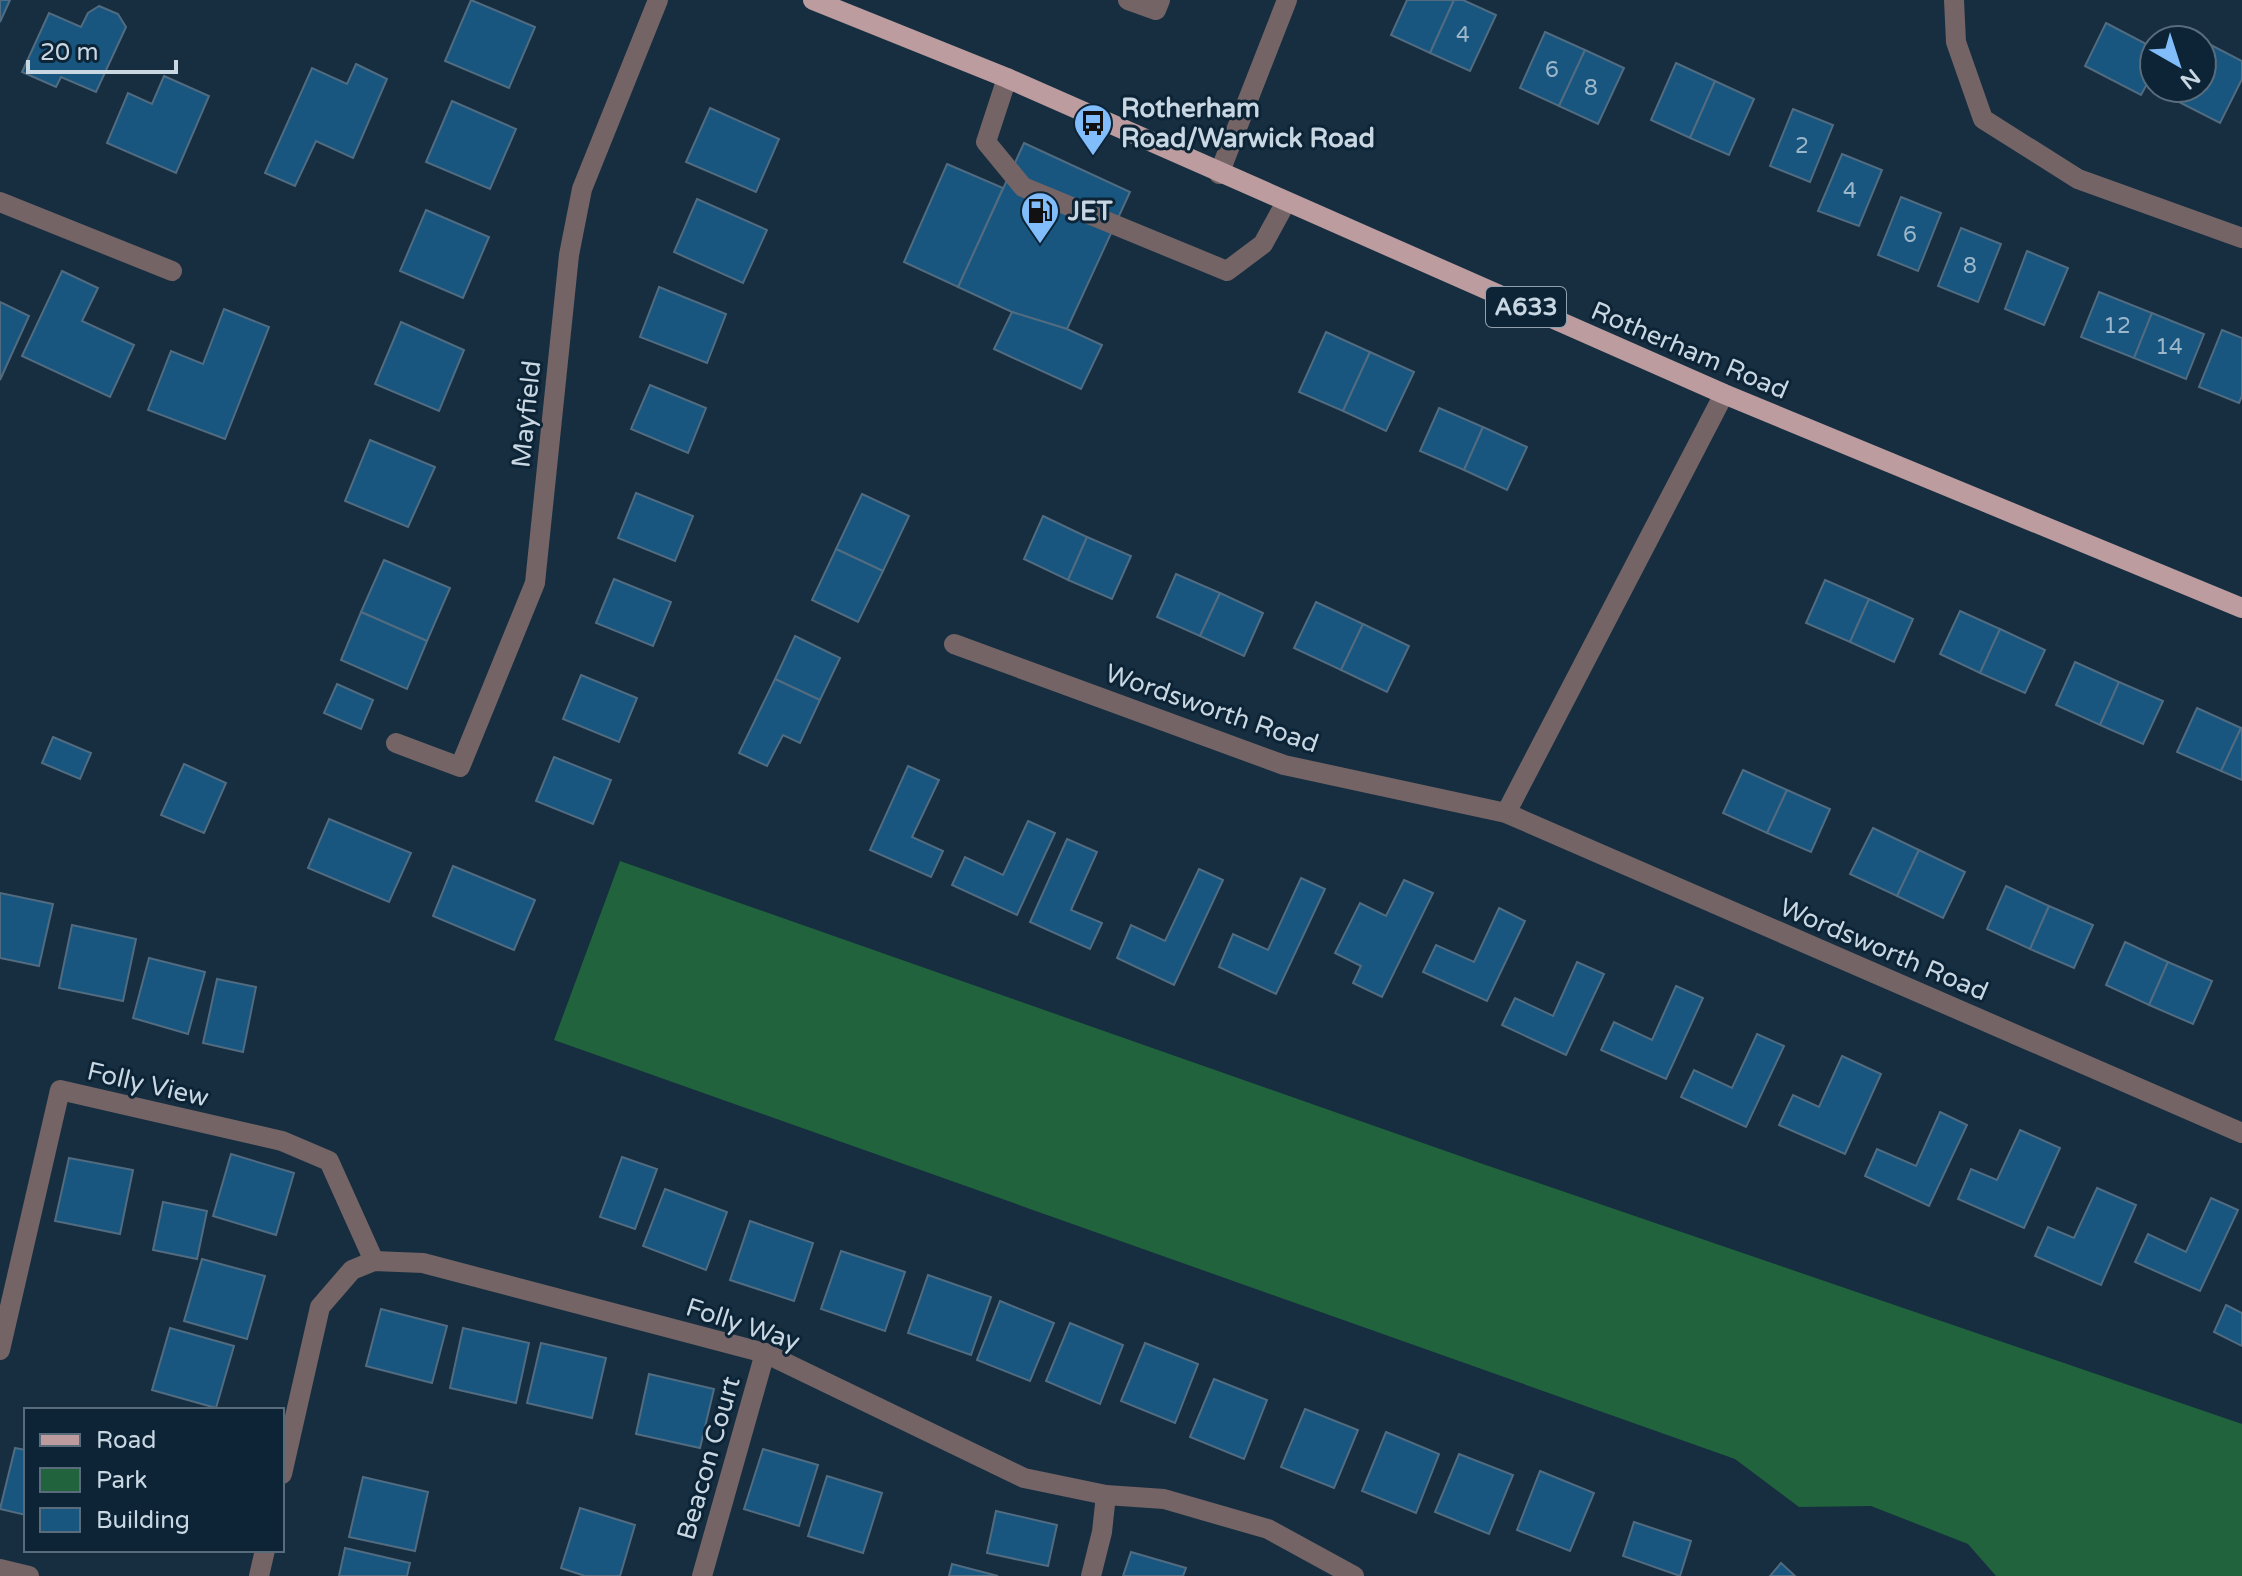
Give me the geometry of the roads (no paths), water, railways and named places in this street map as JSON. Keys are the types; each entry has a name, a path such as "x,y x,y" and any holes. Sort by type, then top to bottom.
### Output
{"main road":[{"name":"Rotherham Road","path":"813,0 1007,78 1724,394 2242,608"}],"street":[{"name":"Mayfield","path":"396,743 460,767 535,583 569,255 582,189 658,0"},
{"path":"1128,0 1156,10 1160,0"},
{"path":"1219,174 1287,0"},
{"path":"1954,0 1956,42 1983,119 2078,179 2242,238"},
{"path":"1007,78 986,142 1023,187 1227,271 1263,244 1286,202"},
{"path":"0,202 172,271"},
{"path":"1506,813 1724,394"},
{"name":"Wordsworth Road","path":"954,644 1284,765 1506,813 2242,1133"},
{"name":"Folly View","path":"0,1350 60,1090 282,1141 329,1161 374,1261"},
{"path":"284,1465 320,1307 352,1270 374,1261"},
{"name":"Folly Way","path":"374,1261 423,1263 765,1353 1024,1478 1106,1495 1164,1499 1268,1529 1354,1576"},
{"name":"Beacon Court","path":"702,1576 765,1353"},
{"path":"1091,1576 1102,1532 1106,1495"},
{"path":"259,1576 265,1552"},
{"path":"0,1569 29,1576"}],"place":[{"name":"Rotherham Road/Warwick Road","path":"1093,157"},
{"name":"JET","path":"1040,245"}]}
